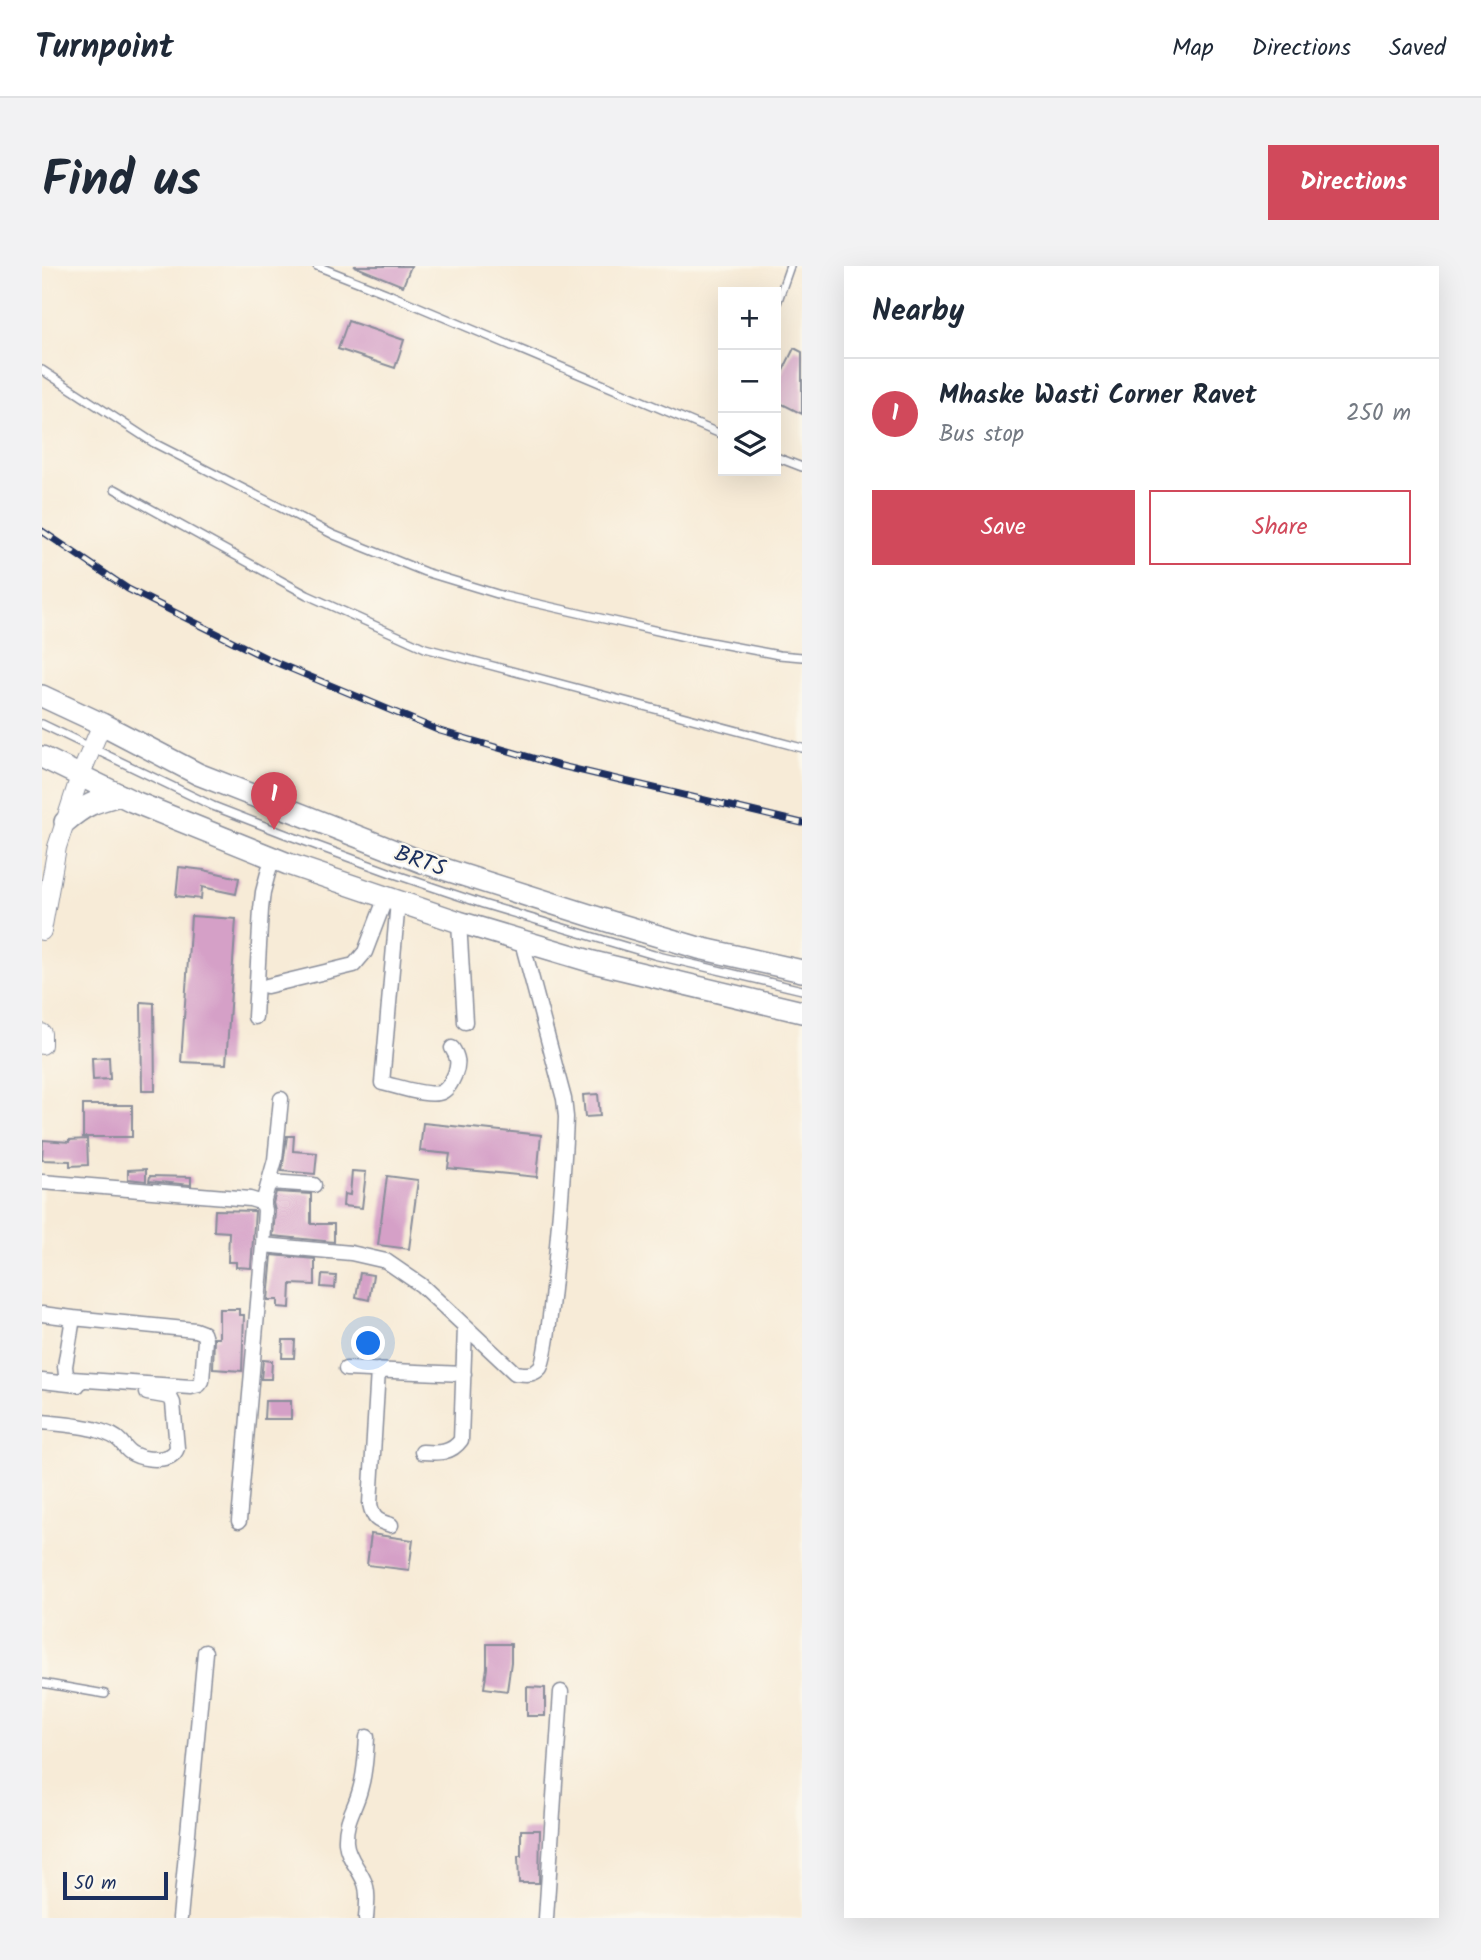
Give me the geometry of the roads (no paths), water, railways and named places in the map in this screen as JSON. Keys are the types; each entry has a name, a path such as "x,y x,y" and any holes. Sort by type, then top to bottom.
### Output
{"main road":[{"path":"42,696 103,724 198,774 425,863 699,948 802,971"},
{"path":"42,757 120,795 272,858 459,922 593,962 802,1012"},
{"path":"65,822 93,802 120,795"}],"street":[{"path":"42,931 57,847 80,776 103,724"},
{"path":"255,1017 262,900 272,858"},
{"path":"267,986 354,965 365,952 392,899"},
{"path":"392,899 382,1083 433,1094 446,1090 457,1069 457,1056 452,1048"},
{"path":"459,922 465,1022"},
{"path":"263,1245 351,1253 386,1261 421,1285 515,1373 529,1375 539,1370 544,1362 549,1320 566,1117 564,1099 522,942"},
{"path":"42,1033 42,1045"},
{"path":"239,1521 263,1245 263,1203 275,1160 281,1100"},
{"path":"42,1182 250,1199 263,1203"},
{"path":"270,1182 314,1185"},
{"path":"42,1314 203,1333 205,1339 202,1381 191,1387 72,1379 66,1375 65,1366 73,1318"},
{"path":"422,1452 442,1453 456,1447 461,1440 465,1327"},
{"path":"346,1369 464,1374"},
{"path":"378,1370 370,1504 375,1520 391,1525"},
{"path":"42,1381 170,1397 173,1403 177,1448 175,1454 168,1458 146,1458 126,1450 121,1441 112,1435 93,1429 42,1422"},
{"path":"180,1918 205,1652"},
{"path":"547,1918 561,1692"},
{"path":"366,1918 365,1883 351,1860 346,1845 346,1833 349,1815 357,1801 365,1770 367,1737"}],"lane":[{"path":"317,266 718,433"},
{"path":"781,292 790,266"},
{"path":"42,370 154,443 334,535 425,572 503,596 600,618 689,638 802,657"},
{"path":"781,459 802,467"},
{"path":"116,489 307,595 425,648 802,748"},
{"name":"BRTS","path":"42,724 214,806 407,878 653,955 802,990"},
{"path":"42,1683 105,1694"}],"railway":[{"path":"42,531 128,589 270,660 440,731 557,765 802,823"}],"place":[{"name":"Mhaske Wasti Corner Ravet","path":"274,830"}]}
